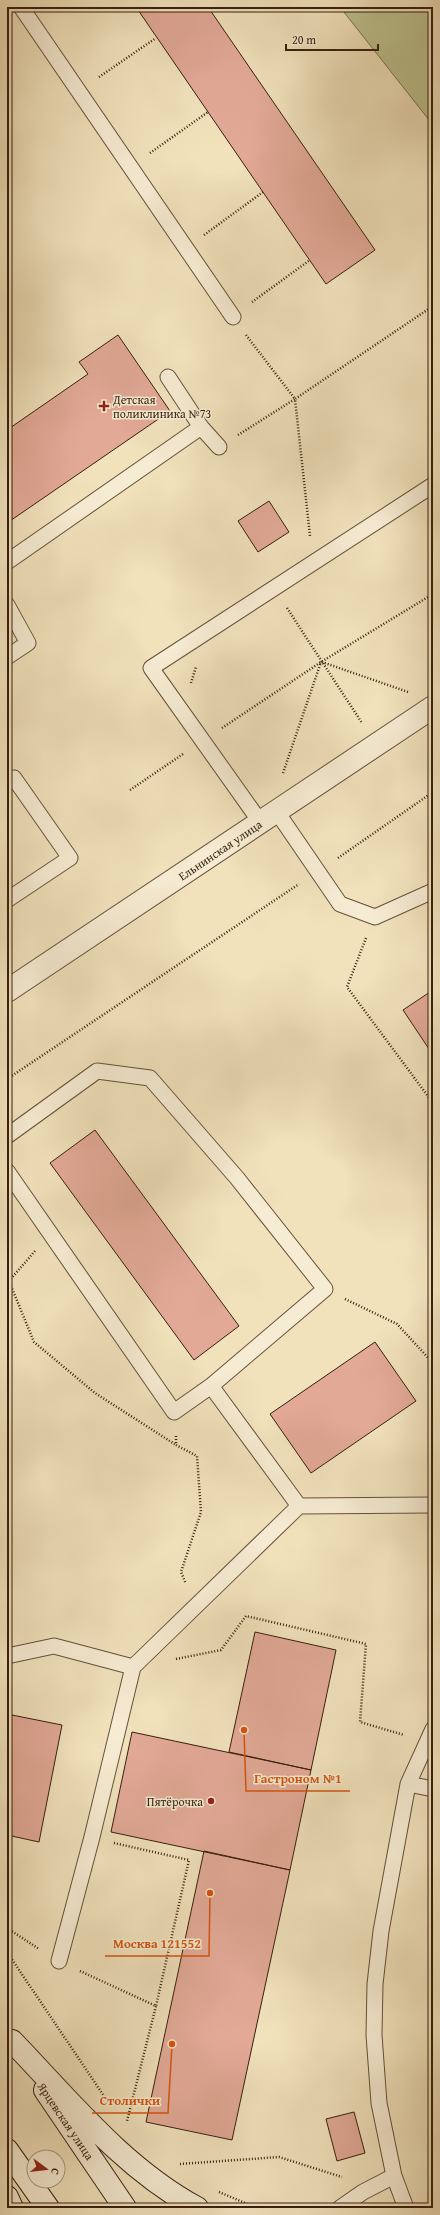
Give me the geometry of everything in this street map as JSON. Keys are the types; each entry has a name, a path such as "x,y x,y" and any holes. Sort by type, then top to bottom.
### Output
{"main road":[{"name":"Ельнинская улица","path":"7,991 433,706"},
{"name":"Ярцевская улица","path":"9,2037 125,2208"},
{"path":"9,2037 124,2158 173,2195 196,2208"},
{"path":"7,2150 48,2208"},
{"path":"7,2197 12,2208"}],"lane":[{"path":"21,7 233,317"},
{"path":"168,377 201,427 219,447"},
{"path":"7,562 201,427"},
{"path":"433,485 151,668 203,741 269,817 319,871 340,904 375,917 433,891"},
{"path":"7,605 28,642 7,657"},
{"path":"7,783 14,778 70,858 7,900"},
{"path":"7,1136 97,1071 150,1078 237,1178 325,1290 211,1386 174,1412 7,1170"},
{"path":"211,1386 299,1506"},
{"path":"59,1961 92,1837 133,1667 299,1506 433,1504"},
{"path":"7,1656 54,1646 133,1667"},
{"path":"406,2208 394,2176 379,2103 374,2035 375,1984 381,1931 408,1784 430,1735"},
{"path":"408,1784 433,1788"},
{"path":"340,2208 363,2192 394,2176"}],"path":[{"path":"78,91 156,38"},
{"path":"130,167 208,112"},
{"path":"186,248 263,192"},
{"path":"310,260 233,317 295,399 313,562"},
{"path":"262,422 433,306"},
{"path":"130,790 321,662 433,594"},
{"path":"189,688 198,662"},
{"path":"321,662 413,694"},
{"path":"280,780 321,662"},
{"path":"7,1079 319,871 433,792"},
{"path":"375,917 347,987 433,1103"},
{"path":"50,1233 9,1281 34,1342 96,1394 176,1445 197,1456 201,1512 181,1572 195,1607"},
{"path":"325,1290 397,1324 433,1363"},
{"path":"174,1412 176,1445"},
{"path":"133,1667 221,1650 246,1616 366,1644 360,1722 430,1735"},
{"path":"121,1844 189,1860 156,2006 126,2127"},
{"path":"7,1928 59,1961 156,2006"},
{"path":"7,1952 108,2101"},
{"path":"177,2164 279,2157 343,2178 363,2192"},
{"path":"214,2190 257,2208"}],"green space":[{"path":"340,7 433,7 433,125"}],"building":[{"path":"136,7 208,7 375,250 326,284"},
{"path":"118,335 170,411 7,523 7,430 88,374 79,362"},
{"path":"269,501 289,532 258,552 238,521"},
{"path":"433,990 433,1055 403,1010"},
{"path":"95,1130 239,1326 194,1360 50,1163"},
{"path":"375,1342 416,1401 311,1473 270,1414"},
{"path":"255,1632 336,1650 311,1770 229,1752"},
{"path":"7,1714 62,1725 39,1842 7,1835"},
{"name":"Пятёрочка","path":"132,1732 311,1770 290,1870 111,1832"},
{"path":"204,1851 290,1870 232,2140 146,2122"},
{"path":"354,2112 365,2153 337,2161 326,2119"}],"place":[{"name":"Детская поликлиника №73","path":"104,406"},
{"name":"Гастроном №1","path":"244,1730"},
{"name":"Пятёрочка","path":"211,1801"},
{"name":"Москва 121552","path":"210,1893"},
{"name":"Столички","path":"172,2044"}]}
